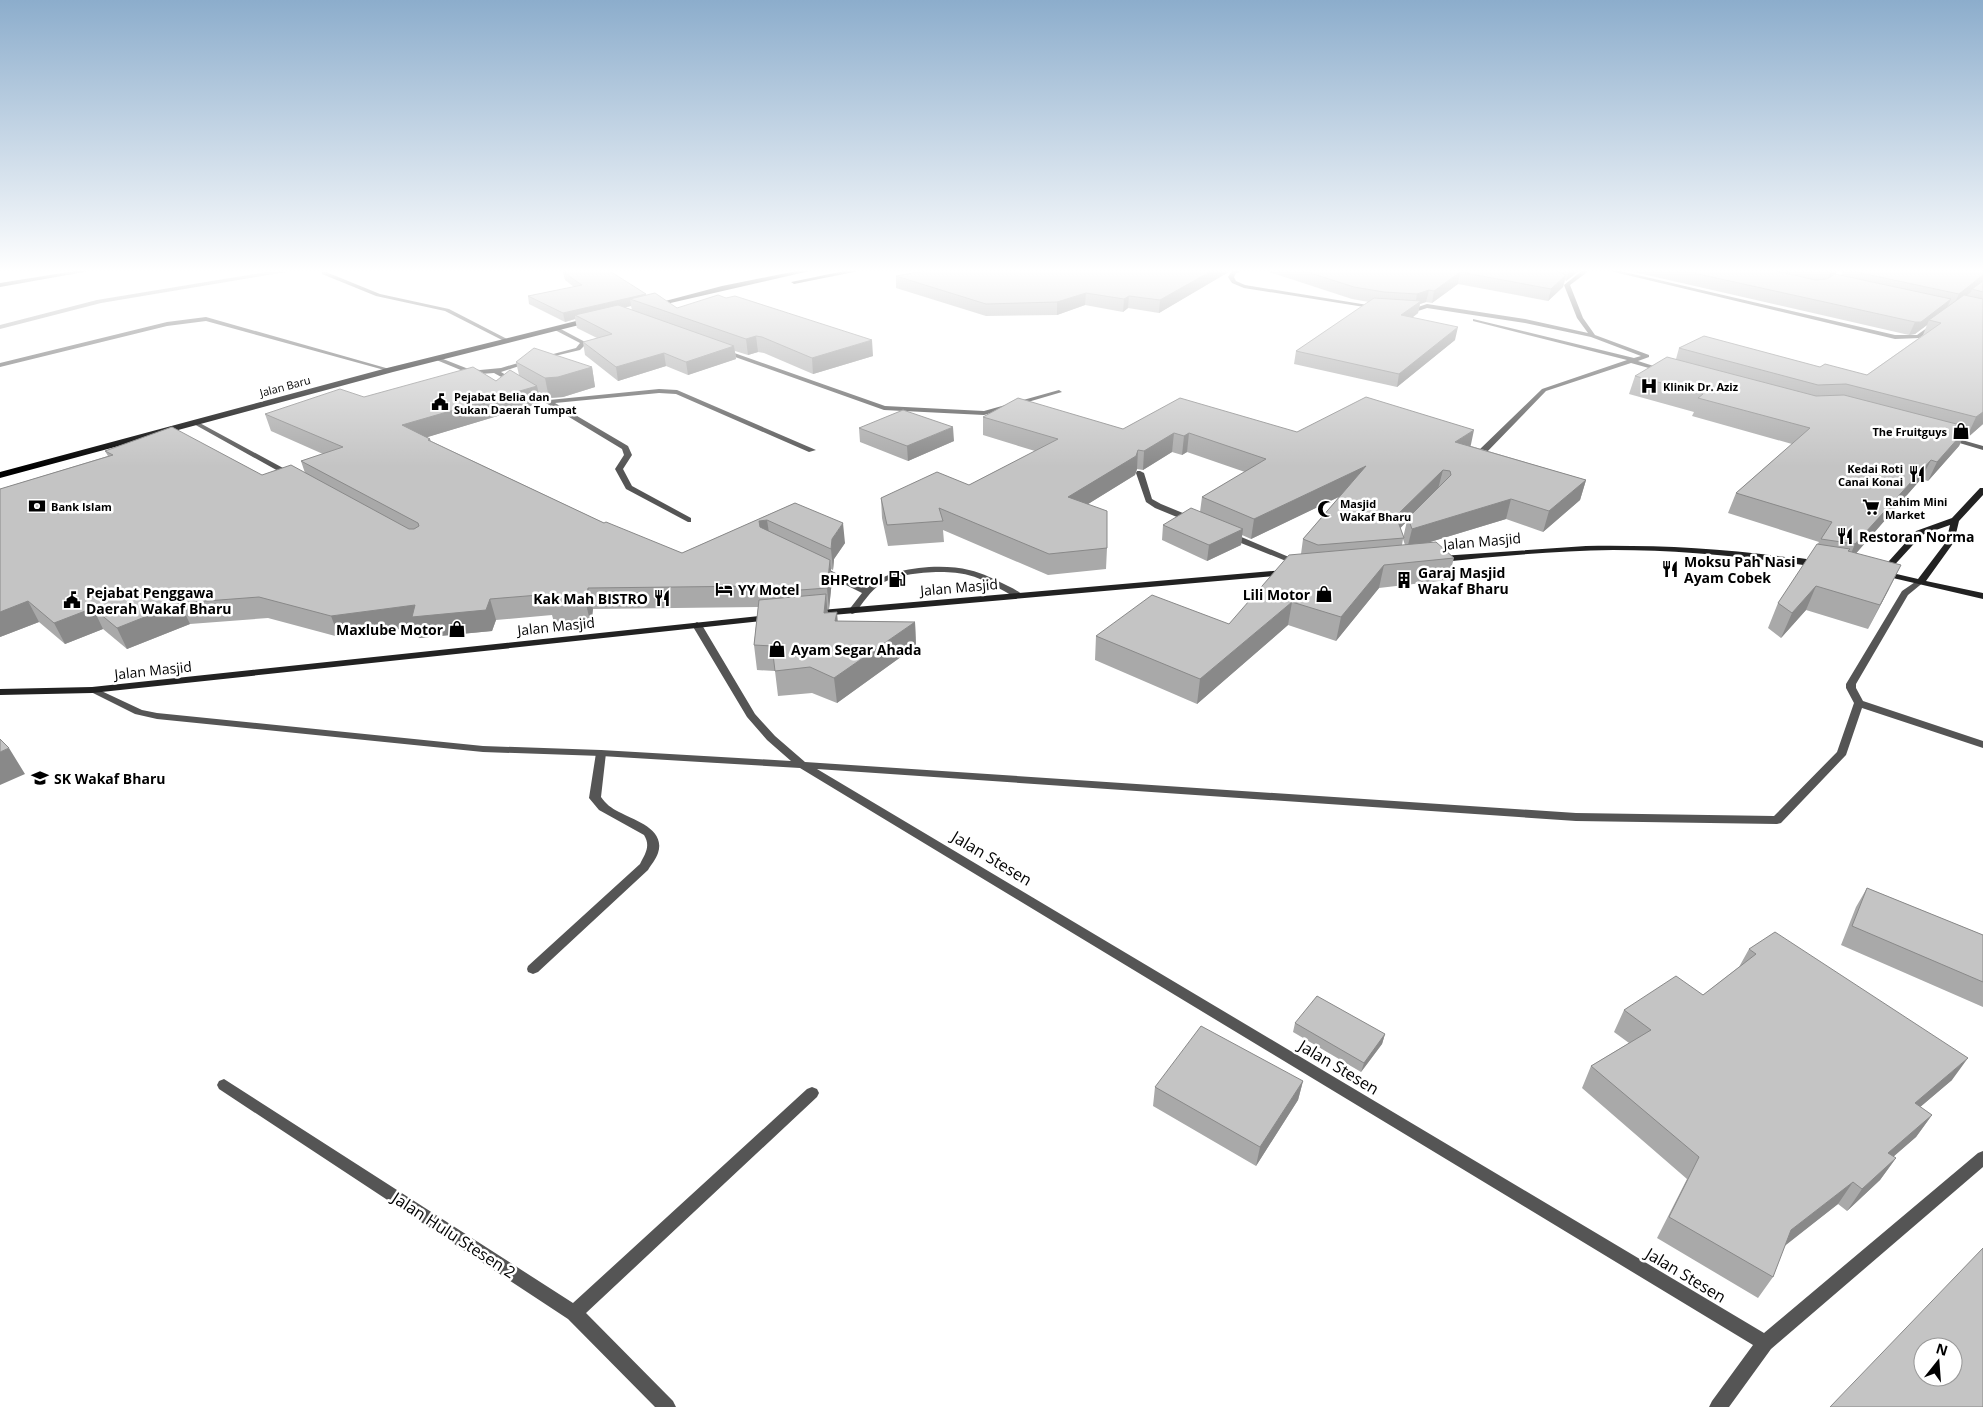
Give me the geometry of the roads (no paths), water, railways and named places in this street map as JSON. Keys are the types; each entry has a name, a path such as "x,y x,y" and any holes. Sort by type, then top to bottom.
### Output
{"main road":[{"name":"Jalan Baru","path":"0,475 524,336"}],"street":[{"path":"0,364 118,336"},
{"path":"266,336 390,370"},
{"path":"497,336 506,340"},
{"path":"436,358 473,372 495,371 571,352 583,346 584,343 581,340 572,336"},
{"path":"1538,336 1668,371"},
{"path":"1481,453 1544,390 1647,356 1593,336"},
{"path":"1892,336 1902,338 1920,336"},
{"path":"720,350 884,408 984,413 1059,392"},
{"path":"495,371 627,450 628,454 619,469 629,487 688,520"},
{"path":"548,402 659,391 677,392 812,450"},
{"path":"194,422 298,478"},
{"path":"1937,436 1983,448"},
{"path":"1140,472 1147,497 1153,503 1204,525"},
{"path":"1983,490 1955,520 1919,533 1878,573 1983,596"},
{"path":"92,690 139,712 157,716 483,749 600,753 802,765 1576,817 1777,820 1842,752 1858,703 1851,684 1905,593 1921,581 1950,542 1955,520"},
{"name":"Jalan Masjid","path":"813,614 1305,568 1223,532"},
{"name":"Jalan Masjid","path":"1435,559 1543,550 1636,548 1714,553 1829,566"},
{"path":"808,563 868,592"},
{"path":"852,611 878,582 892,576 955,570 970,573 1020,596"},
{"name":"Jalan Masjid","path":"0,692 92,690 696,624 774,618"},
{"name":"Jalan Stesen","path":"696,624 751,716 771,738 802,765 1764,1343"},
{"path":"1858,703 1983,745"},
{"path":"533,969 644,866 652,855 655,844 651,834 602,808 595,798 600,753"},
{"name":"Jalan Hulu Stesen 2","path":"224,1085 574,1313 667,1407"},
{"path":"574,1313 812,1093"},
{"path":"1718,1407 1764,1343 1983,1158"}],"place":[{"name":"Klinik Dr. Aziz","path":"1649,386"},
{"name":"Pejabat Belia dan Sukan Daerah Tumpat","path":"440,402"},
{"name":"The Fruitguys","path":"1961,431"},
{"name":"Kedai Roti Canai Konai","path":"1917,474"},
{"name":"Bank Islam","path":"37,506"},
{"name":"Rahim Mini Market","path":"1871,507"},
{"name":"Masjid Wakaf Bharu","path":"1326,509"},
{"name":"Restoran Norma","path":"1845,536"},
{"name":"Moksu Pah Nasi Ayam Cobek","path":"1670,569"},
{"name":"BHPetrol","path":"897,579"},
{"name":"Garaj Masjid Wakaf Bharu","path":"1404,580"},
{"name":"YY Motel","path":"724,589"},
{"name":"Lili Motor","path":"1324,594"},
{"name":"Kak Mah BISTRO","path":"662,598"},
{"name":"Pejabat Penggawa Daerah Wakaf Bharu","path":"72,600"},
{"name":"Maxlube Motor","path":"457,629"},
{"name":"Ayam Segar Ahada","path":"777,649"},
{"name":"SK Wakaf Bharu","path":"40,778"}]}
